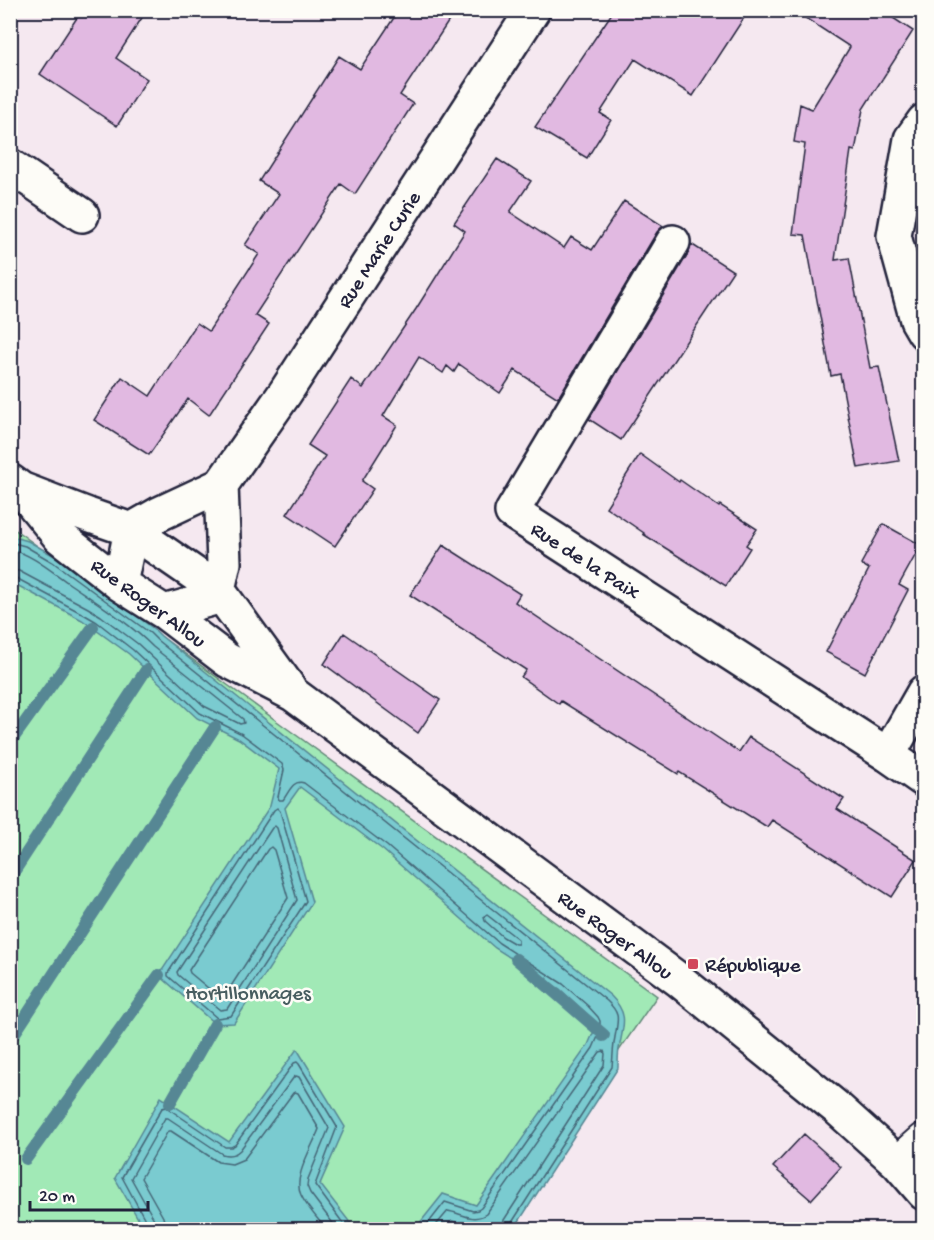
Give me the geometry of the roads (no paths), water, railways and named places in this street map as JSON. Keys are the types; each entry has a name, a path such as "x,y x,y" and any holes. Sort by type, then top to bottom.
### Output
{"street":[{"name":"Rue Marie Curie","path":"221,485 285,393 533,10"},
{"path":"924,122 911,139 894,236 917,320 924,332"},
{"path":"10,166 82,215"},
{"name":"Rue de la Paix","path":"673,242 512,512 924,780"},
{"name":"Rue Roger Allou","path":"16,485 131,530 218,590 293,694"},
{"name":"Rue Roger Allou","path":"16,485 60,537 120,584 164,612 227,660 293,694 679,980 837,1108 898,1163 924,1193"},
{"path":"120,584 131,530 221,485 224,562 218,590 211,599 164,612"},
{"path":"888,755 924,692"},
{"path":"898,1163 924,1140"}],"water":[{"path":"11,536 28,541 58,558 154,629 617,1003 624,1021 618,1068 514,1229 415,1229 443,1194 476,1205 588,1045 594,1031 593,1021 560,989 495,948 383,850 300,787 285,808 312,902 234,1023 215,1024 159,975 270,806 279,769 239,739 197,718 129,654 82,620 11,582"},
{"path":"297,1049 345,1127 320,1184 355,1229 144,1229 115,1178 161,1097 229,1142"}],"waterway":[{"path":"10,743 93,627"},
{"path":"10,878 146,670"},
{"path":"13,1036 215,727"},
{"path":"516,959 603,1036"},
{"path":"26,1159 159,975"},
{"path":"170,1103 215,1024"}],"place":[{"name":"République","path":"693,964"}],"park label":[{"name":"Hortillonnages","path":"248,992"}]}
